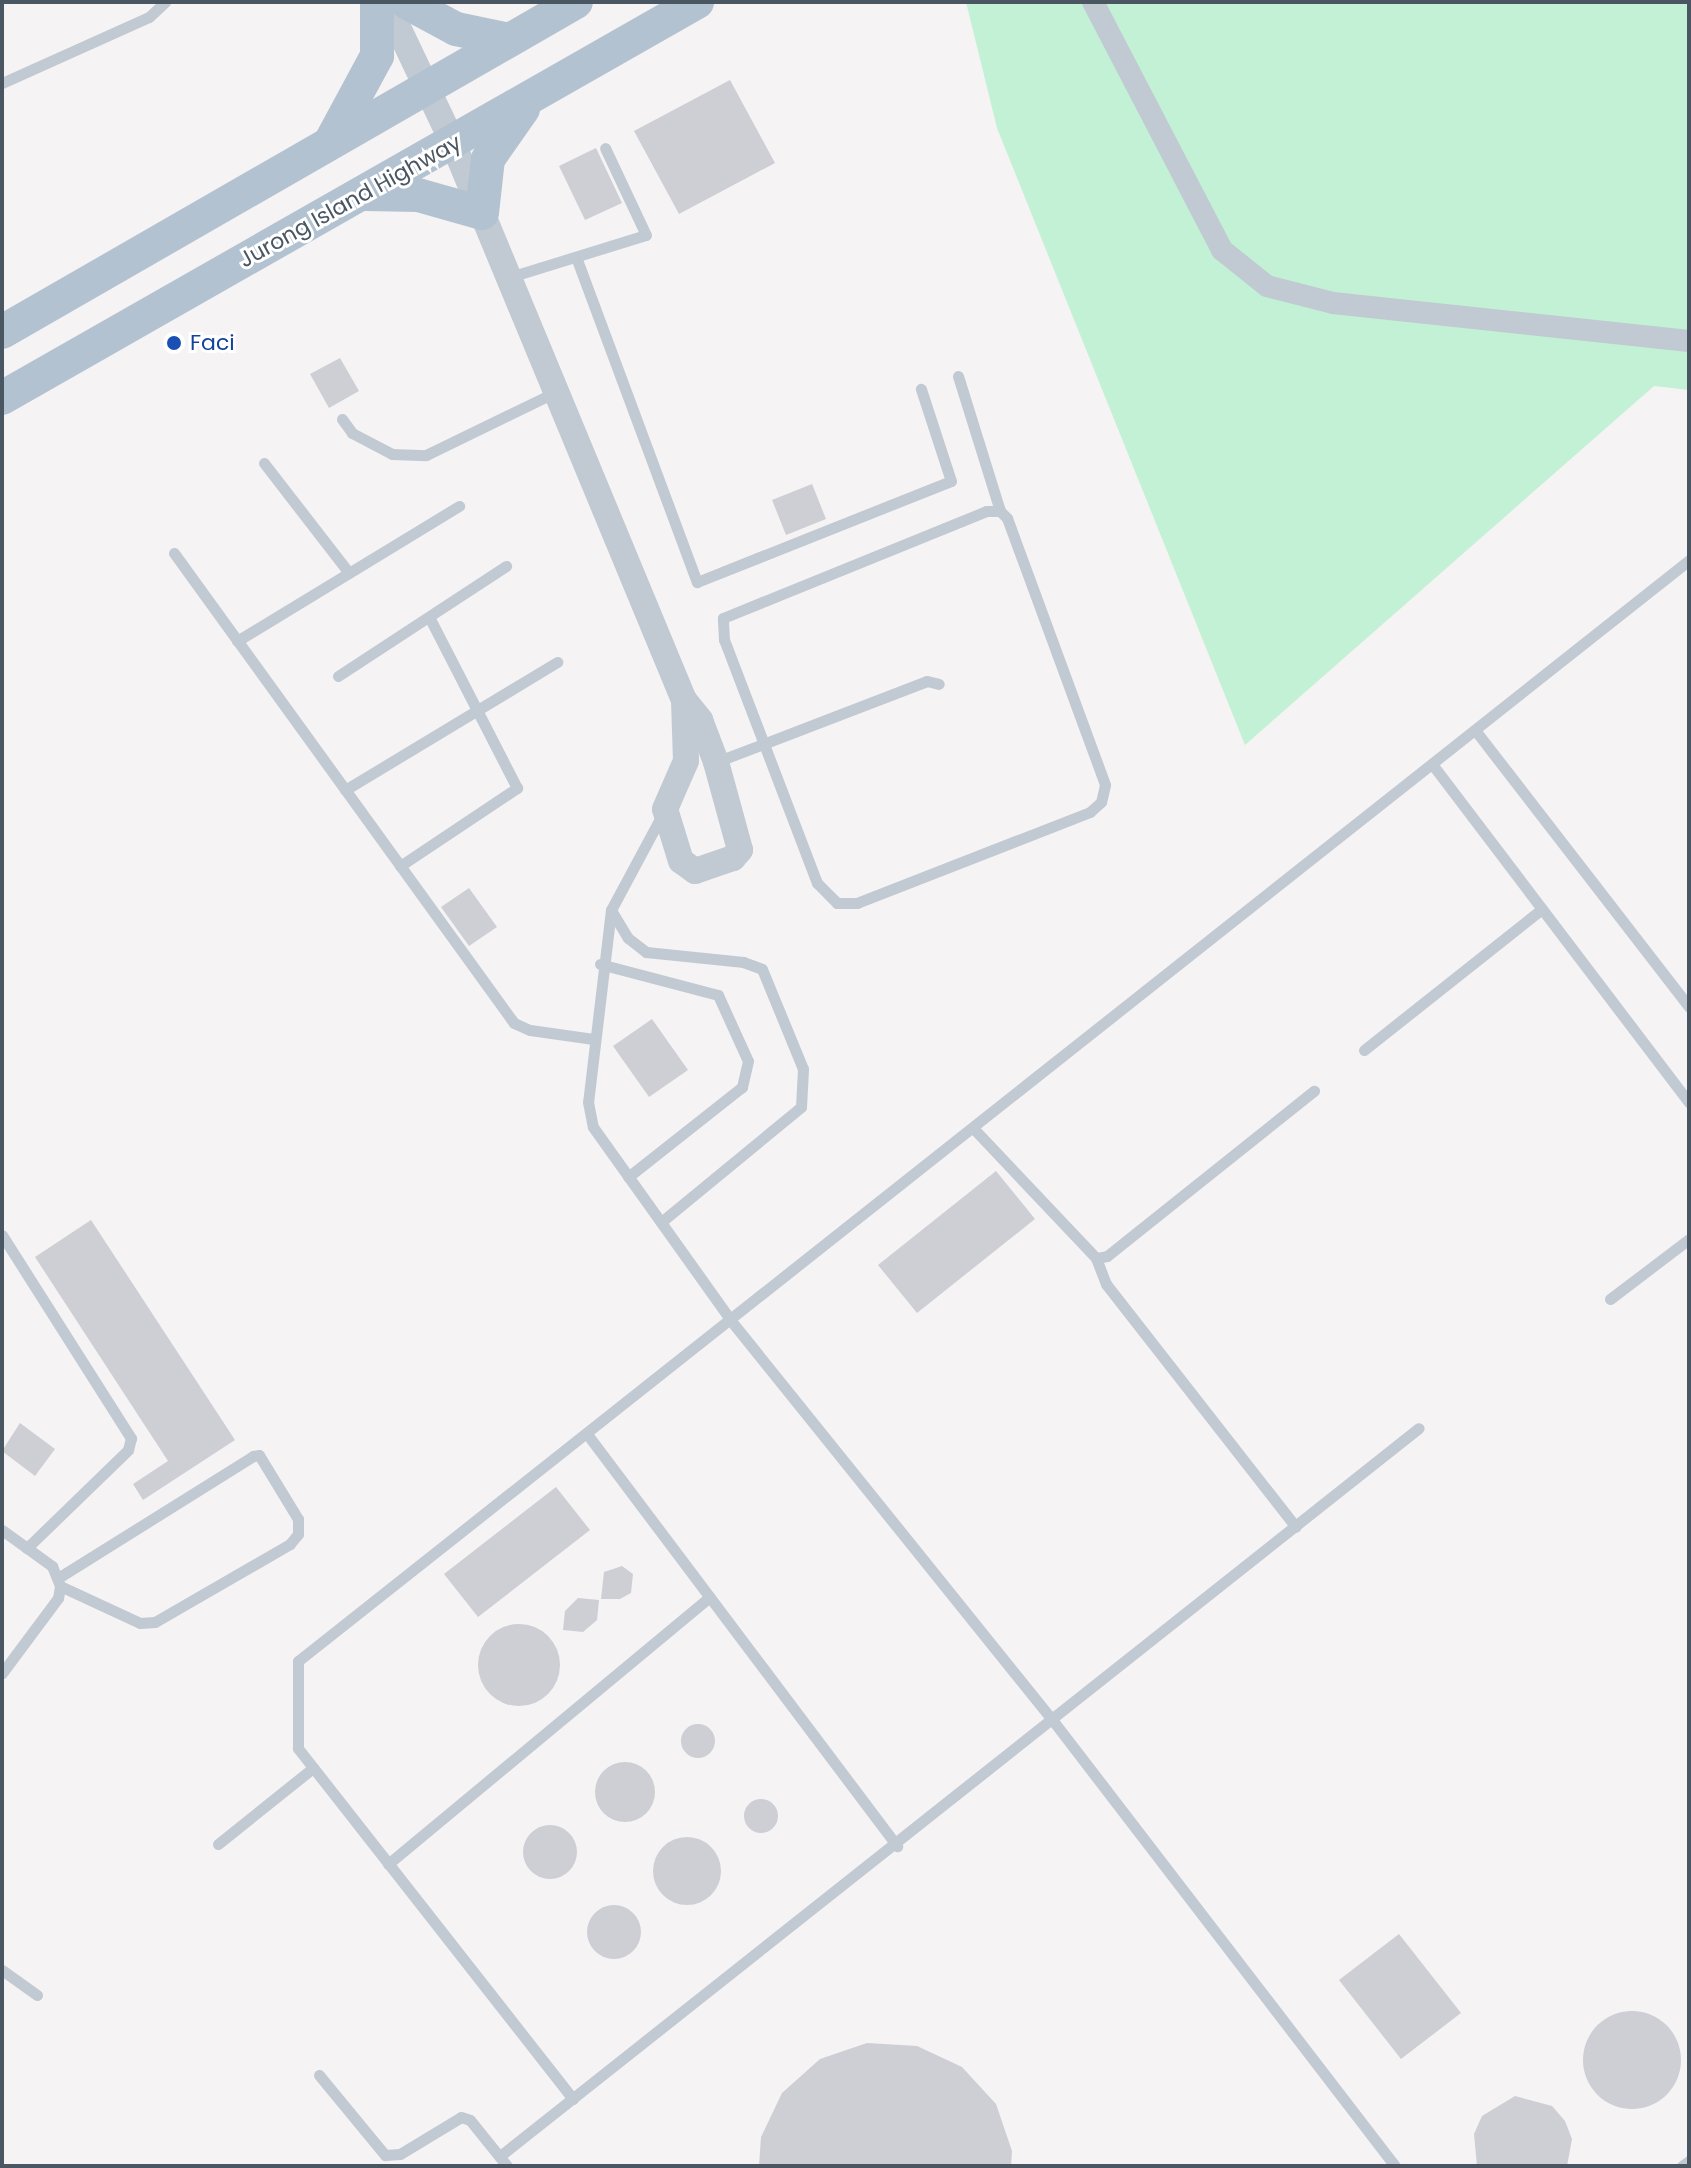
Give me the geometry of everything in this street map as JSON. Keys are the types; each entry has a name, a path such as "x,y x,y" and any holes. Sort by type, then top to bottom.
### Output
{"main road":[{"path":"331,142 377,56 377,2"},
{"path":"406,2 456,29 509,40"},
{"path":"2,332 159,246 331,142 576,2"},
{"name":"Jurong Island Highway","path":"2,398 697,2"},
{"path":"361,194 418,195 482,213 488,159 533,96"}],"street":[{"path":"386,2 453,143 684,700 700,720 716,762 740,844 738,855 695,871 685,868 665,809 686,761 684,700"},
{"path":"1093,2 1222,250 1267,286 1333,303 1689,341"}],"lane":[{"path":"2,83 149,17 165,2"},
{"path":"509,277 646,235 605,148"},
{"path":"576,257 697,582 951,481 921,389"},
{"path":"958,376 1000,511 1007,518 1101,764 1105,785 1101,802 1090,812 857,903 837,903 817,883 724,640 723,618 986,511 1000,511"},
{"path":"342,419 352,433 392,454 426,455 556,391"},
{"path":"264,463 349,573"},
{"path":"237,641 459,506"},
{"path":"174,553 514,1023 530,1030 593,1039"},
{"path":"573,2099 313,1768 297,1742 298,1661 732,1322 1689,560"},
{"path":"338,676 430,619 506,566"},
{"path":"400,866 517,788 430,619"},
{"path":"345,790 557,662"},
{"path":"716,762 927,681 939,684"},
{"path":"1475,730 1689,1007"},
{"path":"1432,764 1689,1103"},
{"path":"665,809 611,910 600,964 589,1117 732,1322 1054,1722 1395,2166"},
{"path":"1364,1050 1542,909"},
{"path":"611,910 628,938 646,952 743,962 762,969 803,1069 801,1107 661,1222"},
{"path":"600,964 718,995 748,1061 742,1087 628,1177"},
{"path":"1096,1258 1107,1256 1314,1091"},
{"path":"974,1129 1096,1258 1106,1284 1296,1527"},
{"path":"2,1235 131,1438 128,1450 27,1548"},
{"path":"1610,1299 1689,1239"},
{"path":"319,2075 385,2155 400,2154 461,2117 470,2120 503,2161 573,2099 1054,1722 1419,1428"},
{"path":"587,1434 897,1846"},
{"path":"259,1455 298,1519 298,1534 290,1544 155,1622 140,1623 59,1582 253,1456 259,1455"},
{"path":"2,1530 52,1566 59,1582 58,1598 2,1673"},
{"path":"388,1864 710,1597"},
{"path":"218,1844 313,1768"},
{"path":"2,1970 37,1995"},
{"path":"1682,2166 1689,2161"}],"green space":[{"path":"966,2 1689,2 1689,390 1654,386 1245,745 997,128"}],"building":[{"path":"730,80 775,163 679,214 634,131"},
{"path":"596,148 622,203 585,220 559,166"},
{"path":"340,358 359,391 329,408 310,374"},
{"path":"812,484 826,519 786,535 772,500"},
{"path":"469,888 497,927 469,946 441,907"},
{"path":"652,1019 688,1070 649,1097 613,1046"},
{"path":"996,1171 1035,1219 917,1313 878,1265"},
{"path":"91,1220 235,1440 143,1500 133,1484 168,1461 35,1257"},
{"path":"20,1423 55,1449 35,1476 2,1451"},
{"path":"556,1487 590,1530 478,1617 444,1574"},
{"path":"622,1566 633,1574 631,1593 620,1599 601,1599 604,1572"},
{"path":"578,1598 599,1600 597,1620 583,1632 563,1630 565,1611"},
{"path":"511,1624 527,1624 542,1631 553,1642 560,1665 557,1681 548,1694 527,1706 511,1706 496,1699 485,1688 478,1673 478,1657 485,1642 496,1631"},
{"path":"698,1724 710,1729 715,1741 710,1753 698,1758 686,1753 681,1741 686,1729"},
{"path":"625,1762 636,1764 646,1771 653,1781 653,1803 646,1813 636,1820 625,1822 614,1820 604,1813 597,1803 595,1792 597,1781 604,1771 614,1764"},
{"path":"761,1799 773,1804 778,1816 773,1828 761,1833 749,1828 744,1816 749,1804"},
{"path":"550,1825 569,1833 577,1852 569,1871 550,1879 531,1871 523,1852 531,1833"},
{"path":"694,1837 715,1852 721,1871 719,1884 711,1895 694,1905 680,1905 663,1895 655,1884 653,1864 663,1847 674,1839"},
{"path":"614,1905 633,1913 641,1932 633,1951 614,1959 595,1951 587,1932 595,1913"},
{"path":"1399,1934 1461,2013 1401,2059 1339,1980"},
{"path":"1632,2011 1651,2014 1667,2025 1678,2041 1681,2060 1678,2079 1667,2095 1651,2106 1632,2109 1613,2106 1597,2095 1586,2079 1583,2060 1586,2041 1597,2025 1613,2014"},
{"path":"867,2043 917,2046 962,2067 996,2104 1012,2151 1011,2166 759,2166 761,2137 782,2093 820,2059"},
{"path":"1515,2096 1552,2106 1565,2121 1572,2139 1567,2166 1477,2166 1474,2134 1482,2116"}],"place":[{"name":"Faci","path":"174,343"}]}
